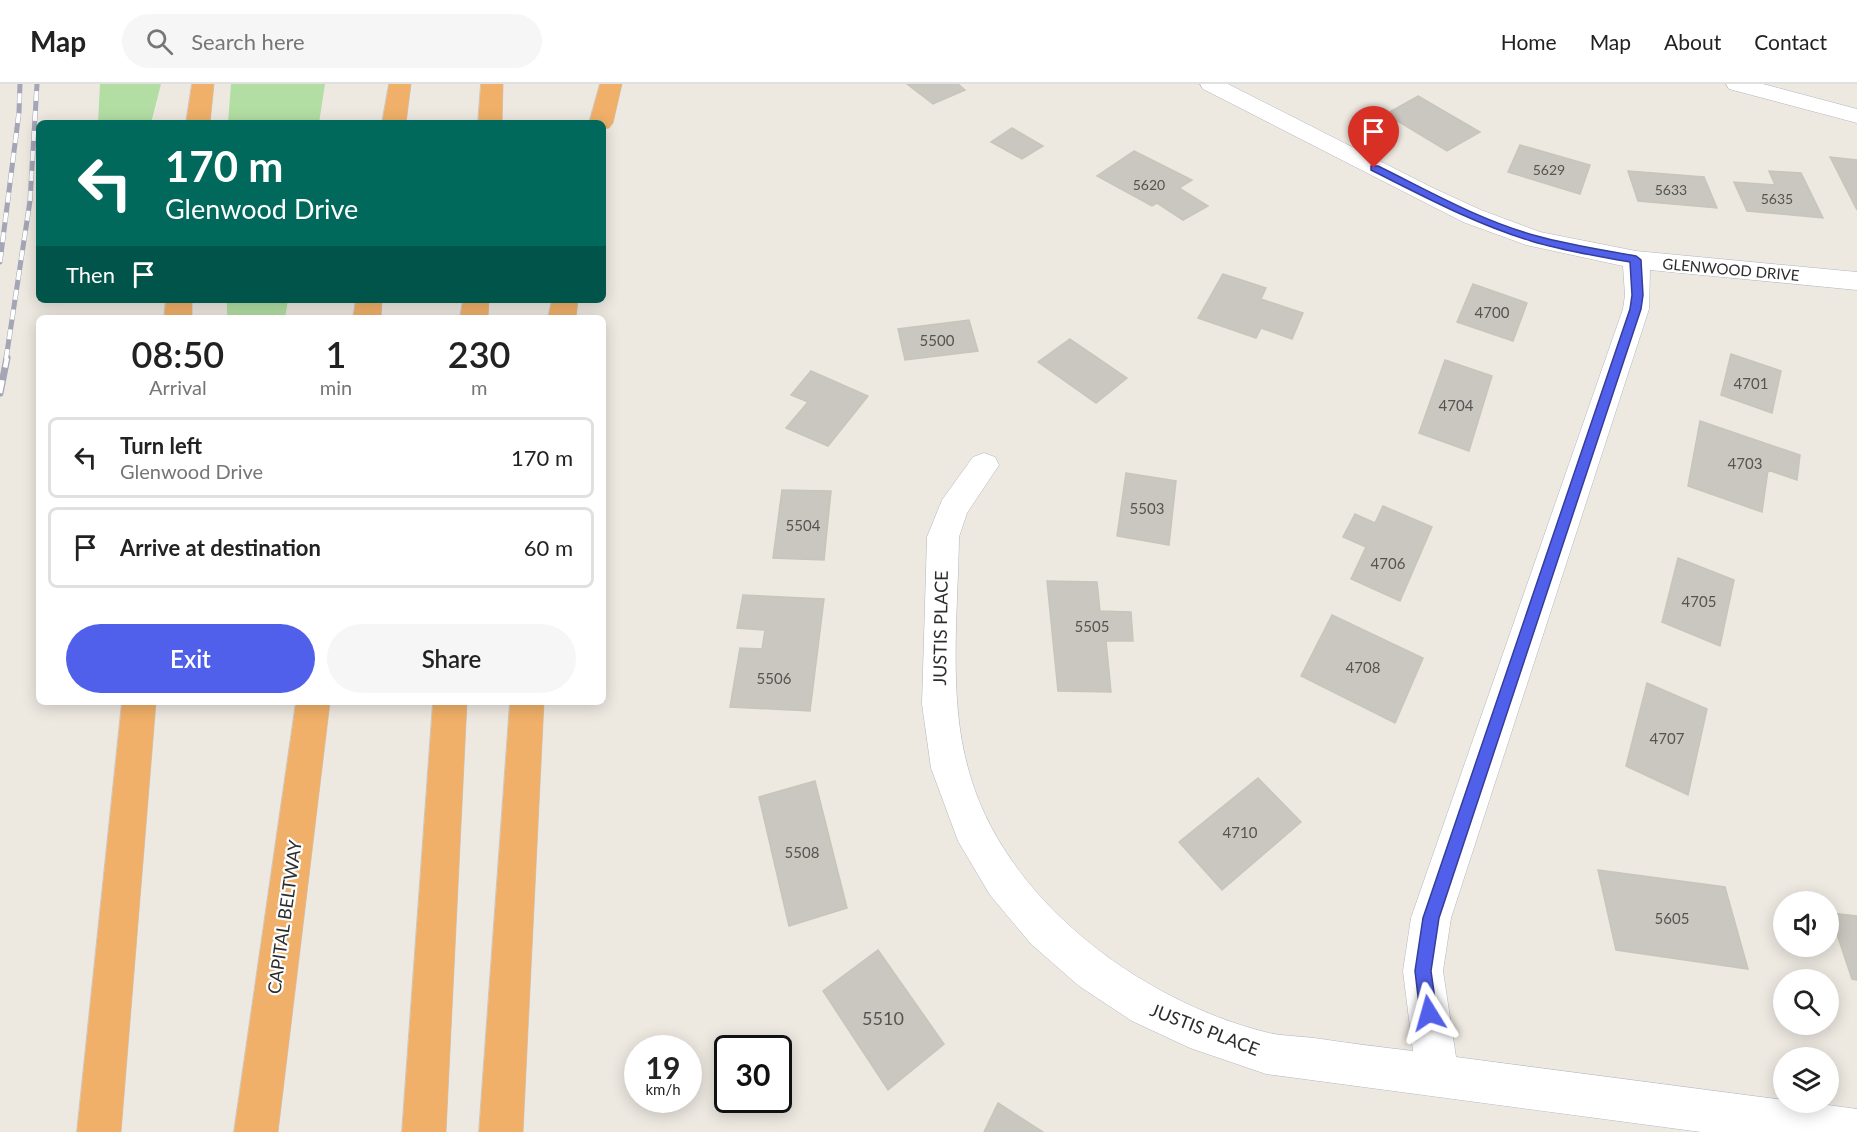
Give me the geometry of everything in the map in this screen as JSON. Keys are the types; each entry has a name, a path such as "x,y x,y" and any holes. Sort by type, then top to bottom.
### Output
{"highway":[{"path":"198,120 203,84"},
{"path":"394,120 400,84"},
{"path":"490,120 492,84"},
{"path":"602,120 611,84"},
{"path":"99,1132 139,705"},
{"name":"CAPITAL BELTWAY","path":"256,1132 313,705"},
{"path":"424,1132 450,705"},
{"path":"501,1132 527,705"}],"street":[{"name":"GLENWOOD DRIVE","path":"1210,84 1472,216 1535,239 1636,260 1857,280"},
{"path":"1737,84 1857,116"},
{"path":"1438,1076 1423,971 1431,918 1636,309 1638,295 1636,260"},
{"name":"JUSTIS PLACE","path":"984,465 953,508 943,537 939,704 941,731 956,795 984,851 1017,899 1058,943 1106,982 1153,1011 1238,1046 1266,1053 1857,1131"}],"green space":[{"path":"100,84 161,84 152,120 98,120"},
{"path":"231,84 325,84 319,120 228,120"},
{"path":"227,303 288,303 286,315 227,315"}],"building":[{"path":"907,84 958,84 965,90 933,104"},
{"path":"1418,96 1480,132 1447,151 1386,114"},
{"path":"1012,128 1043,146 1022,159 991,142"},
{"path":"1520,145 1590,165 1580,194 1508,172"},
{"path":"1134,151 1192,180 1179,188 1208,206 1183,220 1157,203 1152,206 1097,176"},
{"path":"1830,157 1857,160 1857,210"},
{"path":"1628,171 1704,177 1717,208 1638,201"},
{"path":"1769,171 1801,173 1823,218 1747,211 1734,182 1775,185"},
{"path":"1223,274 1266,288 1261,299 1303,313 1292,339 1261,328 1256,338 1198,318"},
{"path":"1473,284 1527,303 1513,341 1457,322"},
{"path":"969,320 978,351 905,360 898,329"},
{"path":"1070,339 1127,378 1096,403 1038,362"},
{"path":"1731,354 1781,371 1772,413 1721,395"},
{"path":"1445,360 1492,376 1469,451 1419,433"},
{"path":"811,371 868,396 828,446 786,428 808,402 791,395"},
{"path":"1700,421 1800,455 1797,480 1768,470 1762,512 1688,486"},
{"path":"1126,473 1176,481 1169,545 1117,536"},
{"path":"782,490 831,491 824,560 773,558"},
{"path":"1383,506 1432,527 1400,601 1351,579 1366,547 1343,537 1355,514 1375,523"},
{"path":"1678,558 1734,580 1720,646 1662,622"},
{"path":"1047,581 1097,582 1100,611 1131,612 1133,641 1106,641 1111,692 1058,691"},
{"path":"743,595 824,599 810,711 730,707 740,648 762,649 765,630 737,628"},
{"path":"1332,615 1423,658 1395,723 1301,676"},
{"path":"1647,683 1707,709 1688,795 1626,766"},
{"path":"1258,778 1301,822 1222,890 1179,842"},
{"path":"815,781 847,908 789,926 759,797"},
{"path":"1598,870 1725,887 1748,969 1616,950"},
{"path":"1839,914 1857,916 1857,980 1852,979 1839,940"},
{"path":"878,950 944,1044 888,1090 823,991"},
{"path":"998,1103 1043,1132 984,1132"}],"railway":[{"path":"0,262 19,112 20,84"},
{"path":"6,359 30,201 37,84"},
{"path":"0,393 7,358"}],"route":[{"path":"1374,168 1472,216 1505,229 1535,239 1636,260 1638,295 1636,309 1431,918 1423,971 1429,1013"}]}
